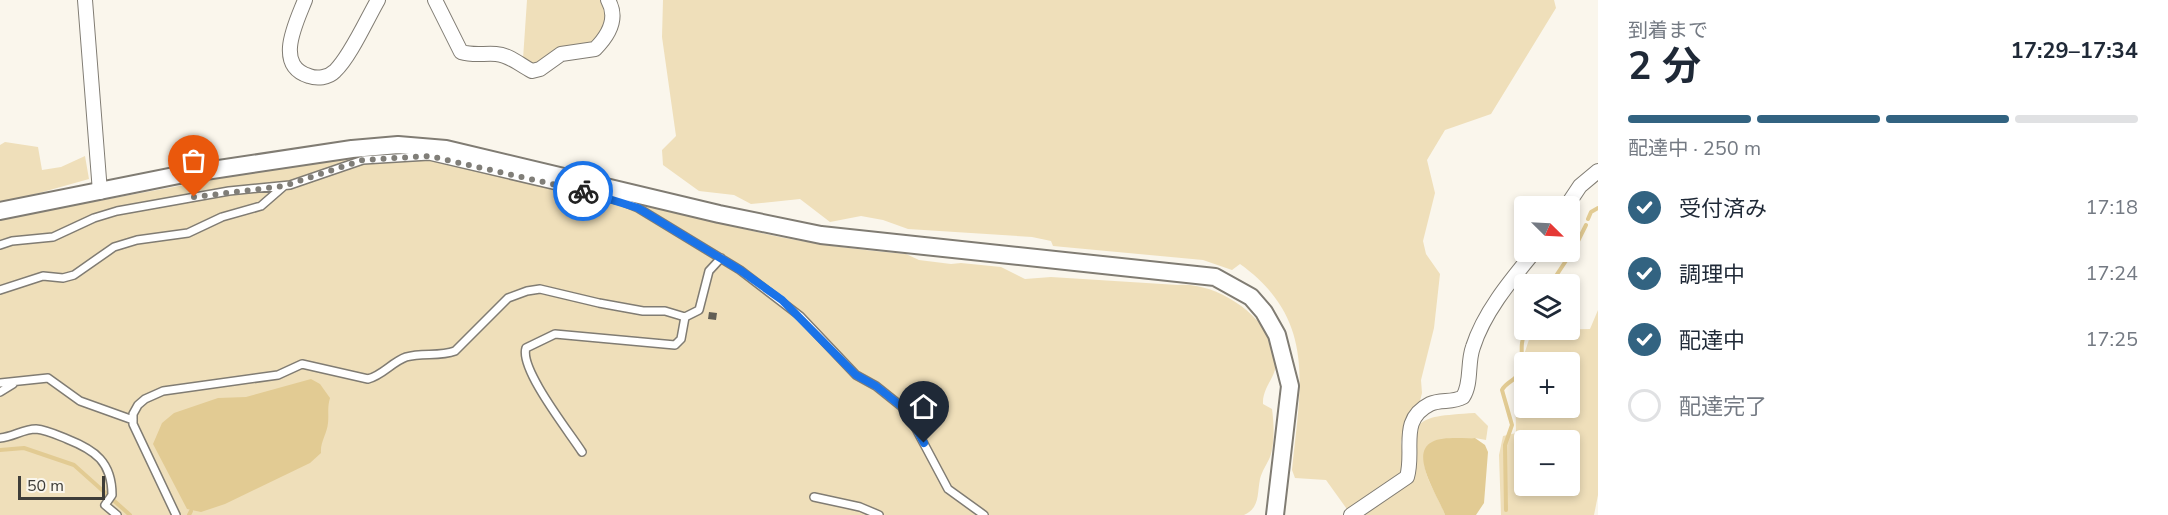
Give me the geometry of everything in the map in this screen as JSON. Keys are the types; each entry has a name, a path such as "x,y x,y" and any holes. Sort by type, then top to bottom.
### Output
{"street":[{"path":"85,0 100,192"},
{"path":"305,0 291,40 289,55 296,69 311,77 320,78 335,72 378,0"},
{"path":"435,0 461,52 470,55 497,54 510,57 532,70 540,69 561,54 595,49 610,32 612,15 609,0"},
{"path":"0,211 179,175 352,148 398,145 446,149 719,214 821,235 1215,277 1251,297 1264,312 1277,335 1290,386 1275,515"},
{"path":"1573,196 1580,186 1598,171"},
{"path":"1351,515 1407,477 1409,469 1407,438 1414,416 1433,402 1457,400 1462,397 1468,384 1472,348 1481,328 1498,299 1526,262"}],"lane":[{"path":"0,245 12,240 53,237 94,218 117,212 229,191 284,186 363,160 429,156 621,201 638,208 721,258 782,300 856,375 876,386 906,410 948,489 984,515"},
{"path":"0,290 43,276 63,278 74,275 114,247 137,240 188,233 222,217 261,206 284,186"},
{"path":"176,515 133,420 138,405 145,399 173,389 278,375 302,364 368,379 405,358 446,354 462,344 474,329 508,298 540,289 599,303 665,311 686,317 699,310 709,271 721,258"},
{"path":"582,452 545,399 524,355 526,348 555,334 675,345 681,339 686,317"},
{"path":"0,384 48,378 80,401 133,420"},
{"path":"0,392 14,383"},
{"path":"0,438 23,430 41,430 87,447 103,459 108,469 110,498 105,505 117,515"},
{"path":"814,497 860,507 879,515"}],"shaded area":[{"path":"527,0 602,0 606,13 605,24 593,45 556,52 538,66 531,66 523,59"},
{"path":"663,0 1554,0 1556,8 1491,114 1445,130 1427,160 1435,193 1423,241 1426,254 1440,274 1434,328 1421,380 1422,393 1419,405 1406,424 1401,442 1404,470 1398,479 1349,512 1326,480 1295,478 1292,470 1300,384 1293,332 1282,308 1265,286 1240,264 1232,270 1203,260 1053,246 1051,241 1032,237 908,229 883,220 861,216 830,222 800,199 751,204 734,195 699,191 663,165 662,150 676,136 662,37"},
{"path":"5,142 38,147 42,170 61,167 85,156 89,179 0,204 0,145"},
{"path":"397,150 685,211 739,228 794,240 906,254 919,260 1001,267 1025,279 1051,277 1193,285 1226,296 1254,317 1265,331 1273,346 1276,361 1276,367 1263,398 1263,404 1272,409 1273,446 1260,479 1253,509 1244,515 0,515 0,219 358,153"},
{"path":"1598,310 1598,495 1594,515 1501,515 1499,455 1503,436 1514,433 1514,496 1580,496 1580,430 1516,430 1516,418 1580,418 1580,352 1525,352 1529,340 1580,340 1580,329 1590,329"},
{"path":"311,379 320,384 330,398 321,453 310,463 225,504 201,512 187,509 153,444 162,423 174,413 218,398 246,397"},
{"path":"1475,413 1488,426 1486,440 1475,438 1428,445 1425,454 1426,472 1445,515 1361,515 1407,481 1411,444 1419,425 1438,416"},
{"path":"1475,438 1485,445 1488,452 1484,503 1476,515 1445,515 1424,466 1425,448 1432,442 1442,439"}],"building":[{"path":"709,312 717,313 716,320 708,319"}],"waterway":[{"path":"1588,219 1591,212 1598,208"},
{"path":"1580,237 1586,225"},
{"path":"1557,274 1565,262"},
{"path":"1506,510 1505,445 1512,425 1502,390 1519,373 1522,363 1522,340"},
{"path":"0,450 24,448 74,465 130,515"},
{"path":"189,515 191,511"}],"way so far":[{"path":"194,197 290,185 363,160 429,156 583,191"}],"route":[{"path":"583,191 638,208 740,270 782,300 856,375 876,386 906,410 924,443"}]}
